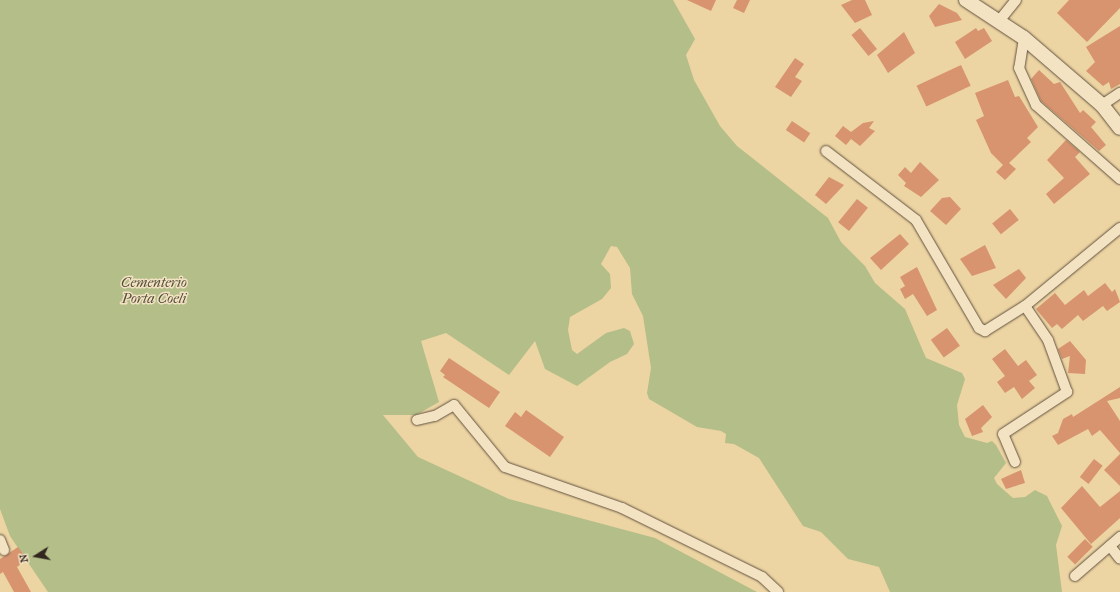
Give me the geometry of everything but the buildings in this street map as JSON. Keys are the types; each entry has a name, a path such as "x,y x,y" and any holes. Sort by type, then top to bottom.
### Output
{"street":[{"path":"966,0 1024,38 1102,105 1120,128"},
{"path":"999,21 1016,0"},
{"path":"1024,38 1019,68 1036,105 1074,142 1120,179"},
{"path":"1102,105 1120,93"},
{"path":"826,151 916,220 979,328 994,329 1025,306 1120,228"},
{"path":"1015,462 1003,434 1067,392 1048,340 1025,306"},
{"path":"417,420 435,416 454,405 505,467 622,508 762,577 778,592"},
{"path":"1075,576 1120,537"},
{"path":"0,540 4,550"},
{"path":"1110,546 1120,559"}],"green space":[{"name":"Cementerio Porta Coeli","path":"0,0 673,0 695,39 686,55 694,80 720,126 737,146 828,218 841,242 865,266 875,283 905,309 926,358 962,373 965,379 957,405 959,425 965,437 987,443 992,441 996,445 1006,463 994,478 997,484 1013,498 1025,497 1035,490 1047,496 1062,526 1056,545 1062,592 890,592 879,567 848,559 821,532 803,526 759,458 734,444 725,443 726,434 721,431 697,427 649,399 647,393 651,368 643,316 632,294 630,268 617,247 611,246 601,264 610,274 611,288 602,299 570,317 568,330 572,350 577,354 606,333 624,328 630,331 634,344 627,354 610,362 577,386 545,369 535,341 509,375 446,333 421,341 439,402 416,415 383,415 418,457 509,499 655,538 757,592 48,592 10,536 0,509"}]}
